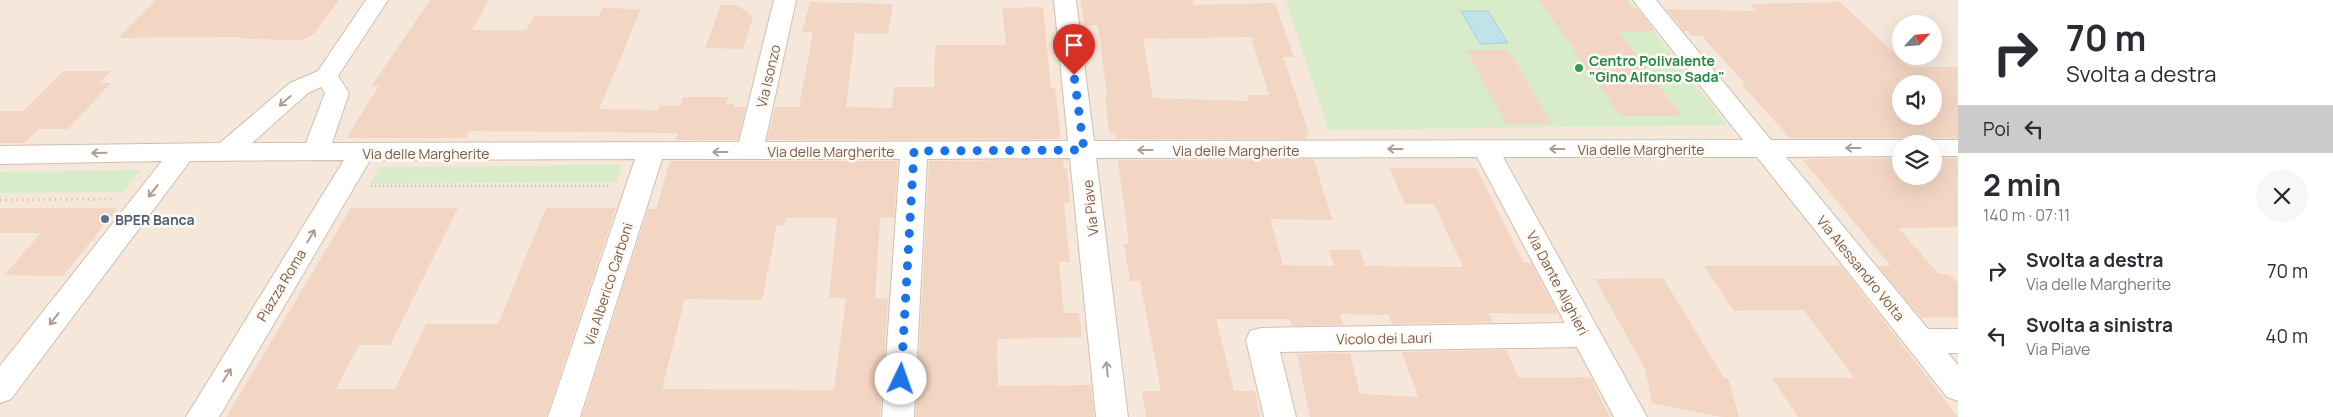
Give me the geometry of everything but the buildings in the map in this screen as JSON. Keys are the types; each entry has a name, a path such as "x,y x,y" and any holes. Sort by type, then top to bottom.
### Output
{"street":[{"path":"226,152 299,88 326,76 377,0"},
{"name":"Via Isonzo","path":"750,152 786,0"},
{"name":"Via Piave","path":"1065,0 1084,150 1112,417"},
{"name":"Via Alessandro Volta","path":"1644,0 1958,388"},
{"path":"316,152 336,92 326,76"},
{"name":"Via delle Margherite","path":"0,155 183,152 1892,148"},
{"path":"1942,148 1958,148"},
{"name":"Via Dante Alighieri","path":"1485,149 1630,417"},
{"path":"898,417 914,151"},
{"path":"0,390 183,152"},
{"name":"Via Alberico Carboni","path":"564,417 651,152"},
{"name":"Piazza Roma","path":"202,417 361,153"},
{"name":"Vicolo dei Lauri","path":"1280,417 1261,340 1587,336"},
{"path":"1921,341 1958,341"}],"path":[{"path":"370,186 614,186"},
{"path":"0,200 118,199"}],"shaded area":[{"path":"0,0 1958,0 1958,417 0,417"}],"green space":[{"path":"1286,0 1629,0 1727,125 1328,130"},
{"path":"622,165 617,182 370,184 379,167"},
{"path":"141,170 123,192 0,193 0,172"}],"water":[{"path":"1461,11 1488,11 1508,43 1480,44"}],"place":[{"name":"Centro Polivalente \"Gino Alfonso Sada\"","path":"1579,68"},
{"name":"BPER Banca","path":"105,219"}],"route":[{"path":"901,379 914,151 1084,150 1074,75"}]}
